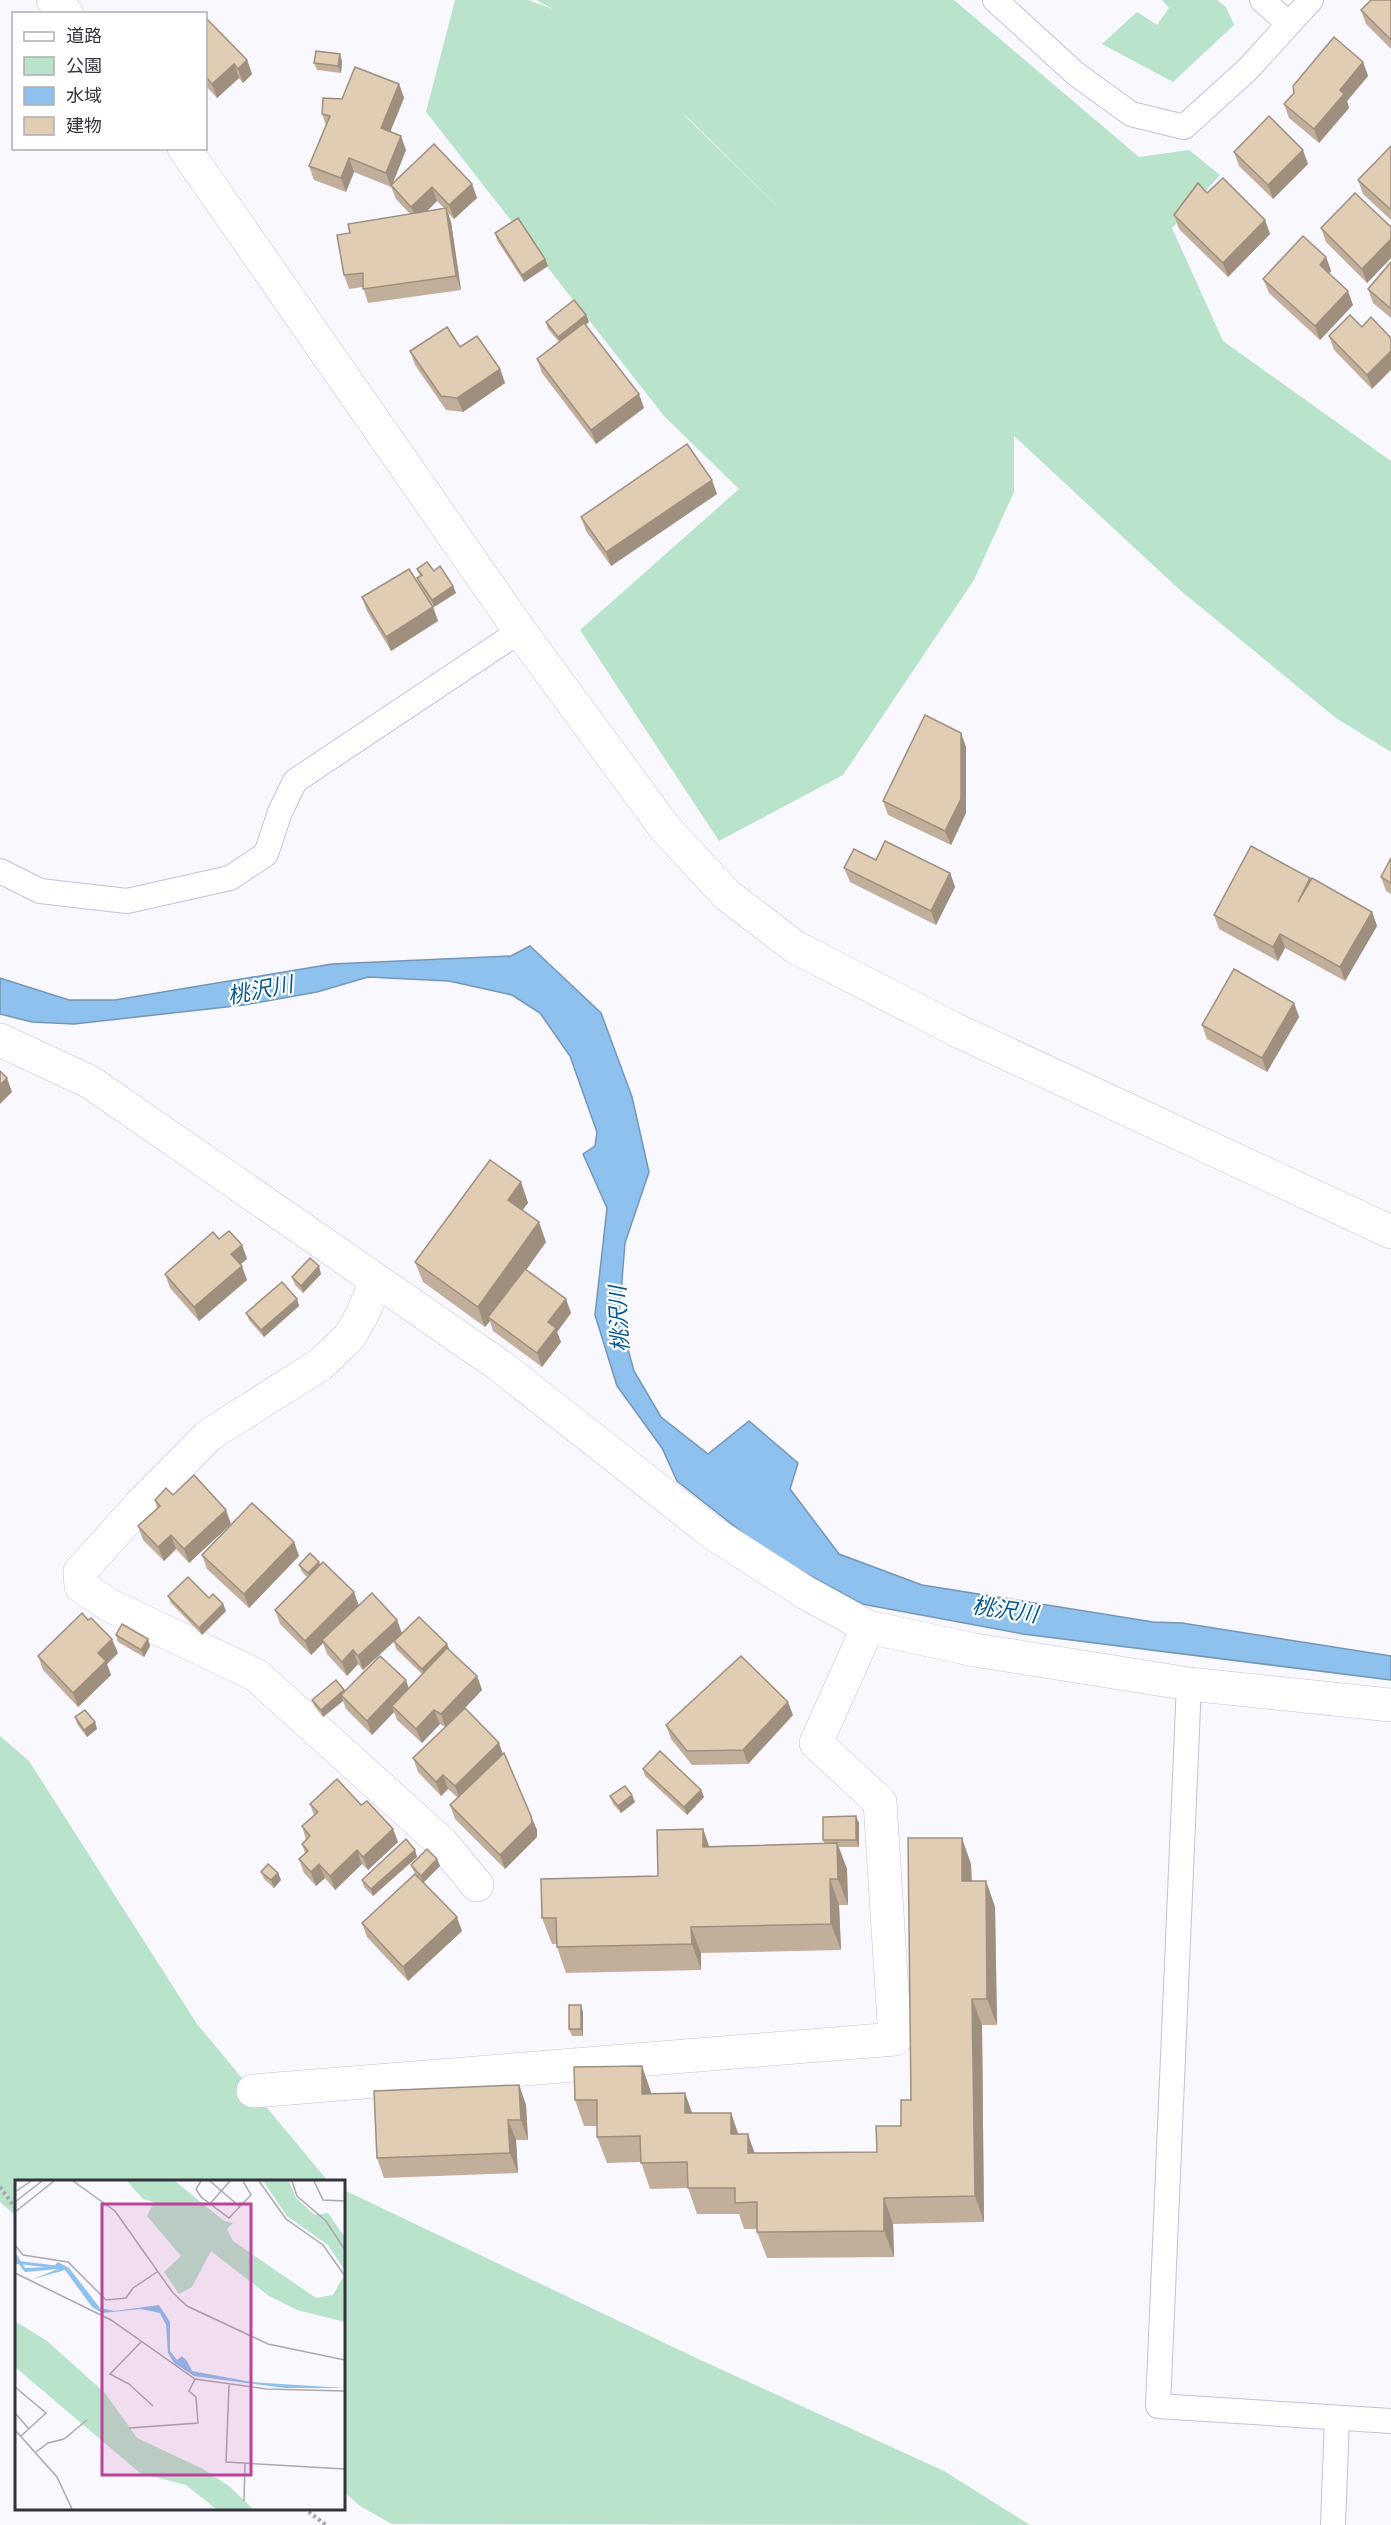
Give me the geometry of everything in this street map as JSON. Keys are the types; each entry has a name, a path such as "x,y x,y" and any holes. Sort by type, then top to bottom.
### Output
{"street":[{"path":"53,0 65,12"},
{"path":"185,150 520,631 665,828 727,895 795,947 956,1030 1391,1232"},
{"path":"0,1040 90,1082 499,1365 714,1534 806,1593 867,1627 975,1650 1190,1684 1391,1705"},
{"path":"376,1280 363,1313 350,1336 321,1364 209,1435 146,1498 80,1572 81,1586 109,1605 256,1674 442,1843 477,1885"},
{"path":"253,2091 895,2039 880,1802 816,1743 867,1627"}],"lane":[{"path":"1262,0 1289,24"},
{"path":"1002,2 1076,74 1131,114 1184,127 1247,70 1311,0"},
{"path":"0,871 40,891 127,901 230,878 266,854 280,812 295,781 520,631"},
{"path":"1190,1684 1158,2406 1391,2421"},
{"path":"1333,2525 1337,2418"}],"path":[{"path":"0,2187 15,2208"},
{"path":"307,2510 326,2525"}],"green space":[{"path":"455,0 528,0 553,9 536,0 954,0 1139,157 1189,150 1220,175 1172,228 1223,341 1391,461 1391,752 1336,718 1181,591 1014,436 1014,492 974,580 843,775 719,841 580,630 739,489 664,416 426,112","holes":["682,113 687,117 821,249"]},
{"path":"1162,0 1217,0 1226,7 1234,25 1173,82 1102,44 1137,12 1157,25 1169,8"},
{"path":"0,1736 29,1761 197,2024 327,2180 15,2180 15,2215 0,2202"},
{"path":"345,2190 694,2357 944,2471 1030,2525 392,2524 360,2506 345,2493"}],"water":[{"name":"桃沢川","path":"530,946 601,1013 632,1097 649,1172 625,1243 619,1317 634,1371 661,1417 708,1454 749,1421 798,1463 790,1489 839,1554 922,1585 1153,1622 1182,1623 1391,1656 1391,1680 1023,1634 862,1604 767,1552 677,1481 662,1448 617,1386 595,1315 607,1208 583,1154 595,1146 597,1132 570,1056 540,1013 512,995 449,981 368,977 317,992 244,1005 74,1024 32,1022 0,1014 0,978 69,1000 115,1000 332,964 511,956"}],"building":[{"path":"1371,0 1391,0 1391,40 1361,10"},
{"path":"207,19 247,60 238,69 234,64 212,84 207,78"},
{"path":"1334,37 1363,62 1340,90 1344,94 1314,129 1284,104 1294,93 1293,86"},
{"path":"316,51 340,54 338,66 314,63"},
{"path":"355,67 399,84 381,128 401,136 386,173 349,158 341,178 309,166 330,116 322,114 323,98 342,99"},
{"path":"1269,116 1303,150 1268,185 1234,152"},
{"path":"434,144 472,184 449,205 432,187 411,207 391,185"},
{"path":"1391,146 1391,208 1390,209 1358,180"},
{"path":"1223,178 1265,220 1223,263 1174,215 1198,183 1207,193"},
{"path":"1355,193 1391,227 1391,239 1362,269 1321,228"},
{"path":"446,208 456,276 363,289 363,273 344,275 337,235 350,233 348,224"},
{"path":"518,218 545,259 522,275 495,233"},
{"path":"1303,236 1326,257 1320,265 1348,291 1315,326 1263,279"},
{"path":"1391,262 1391,309 1368,289"},
{"path":"574,300 586,315 558,337 546,322"},
{"path":"1350,315 1362,327 1371,317 1391,338 1391,351 1367,375 1329,336"},
{"path":"584,323 639,394 591,430 537,359"},
{"path":"447,327 460,347 477,336 500,369 457,398 441,396 410,351"},
{"path":"687,444 712,480 606,552 581,517"},
{"path":"427,562 434,571 440,566 453,586 432,600 417,578 422,575 417,569"},
{"path":"409,569 433,607 386,637 362,597"},
{"path":"925,715 961,733 961,799 945,831 883,801"},
{"path":"885,841 950,873 931,911 844,868 854,849 876,860"},
{"path":"1251,846 1310,878 1298,902 1312,878 1372,912 1340,967 1280,934 1273,947 1214,915"},
{"path":"1391,858 1391,883 1381,877"},
{"path":"1234,969 1294,1003 1262,1058 1202,1025"},
{"path":"0,1071 7,1078 0,1085"},
{"path":"490,1160 521,1182 508,1200 539,1222 478,1307 415,1262"},
{"path":"229,1231 242,1245 231,1254 242,1266 194,1307 165,1274 213,1232 219,1239"},
{"path":"310,1258 319,1266 301,1286 292,1277"},
{"path":"525,1269 566,1299 548,1322 556,1328 537,1353 488,1317"},
{"path":"282,1282 297,1299 261,1330 246,1313"},
{"path":"194,1475 226,1510 184,1549 171,1535 158,1547 138,1526 160,1506 155,1500 166,1488 173,1495"},
{"path":"252,1503 294,1542 244,1594 202,1555"},
{"path":"310,1553 319,1562 308,1573 299,1565"},
{"path":"323,1562 354,1592 305,1641 275,1610"},
{"path":"188,1577 209,1598 213,1594 223,1604 199,1628 168,1596"},
{"path":"372,1593 397,1620 358,1656 353,1650 342,1662 322,1640"},
{"path":"82,1613 88,1620 91,1618 112,1639 98,1653 106,1661 73,1693 38,1656"},
{"path":"419,1617 447,1644 422,1669 394,1641"},
{"path":"122,1624 148,1639 141,1650 116,1635"},
{"path":"447,1648 477,1676 441,1714 434,1710 416,1729 392,1706"},
{"path":"380,1656 406,1680 367,1721 341,1695"},
{"path":"741,1656 788,1702 743,1750 687,1751 666,1725"},
{"path":"336,1680 344,1690 321,1710 312,1700"},
{"path":"465,1708 499,1743 455,1786 443,1775 436,1782 413,1758"},
{"path":"85,1710 95,1722 84,1730 75,1717"},
{"path":"660,1751 701,1790 684,1807 643,1769"},
{"path":"504,1753 532,1823 500,1855 450,1805"},
{"path":"337,1779 361,1805 367,1801 393,1829 363,1857 357,1850 330,1876 319,1864 311,1872 299,1859 308,1851 302,1844 310,1836 302,1826 318,1812 310,1804"},
{"path":"625,1786 632,1795 618,1806 610,1796"},
{"path":"856,1816 856,1840 823,1840 823,1817"},
{"path":"703,1829 703,1847 837,1843 838,1879 830,1879 831,1924 691,1927 692,1944 557,1947 556,1918 542,1918 541,1879 658,1876 657,1830"},
{"path":"908,1838 962,1838 962,1881 986,1881 987,1999 972,1999 975,2196 884,2198 884,2231 757,2232 757,2202 735,2203 735,2188 688,2188 687,2162 641,2163 640,2136 597,2137 597,2100 575,2100 574,2067 642,2066 642,2094 685,2093 685,2113 731,2113 731,2134 748,2134 748,2153 877,2152 876,2126 901,2126 901,2100 911,2100"},
{"path":"406,1839 415,1850 371,1889 362,1880"},
{"path":"427,1849 437,1859 421,1876 411,1865"},
{"path":"268,1864 278,1873 271,1880 261,1872"},
{"path":"415,1874 457,1917 403,1967 362,1923"},
{"path":"569,2005 581,2005 581,2029 569,2029"},
{"path":"519,2085 521,2120 508,2120 510,2153 377,2158 374,2091"}]}
